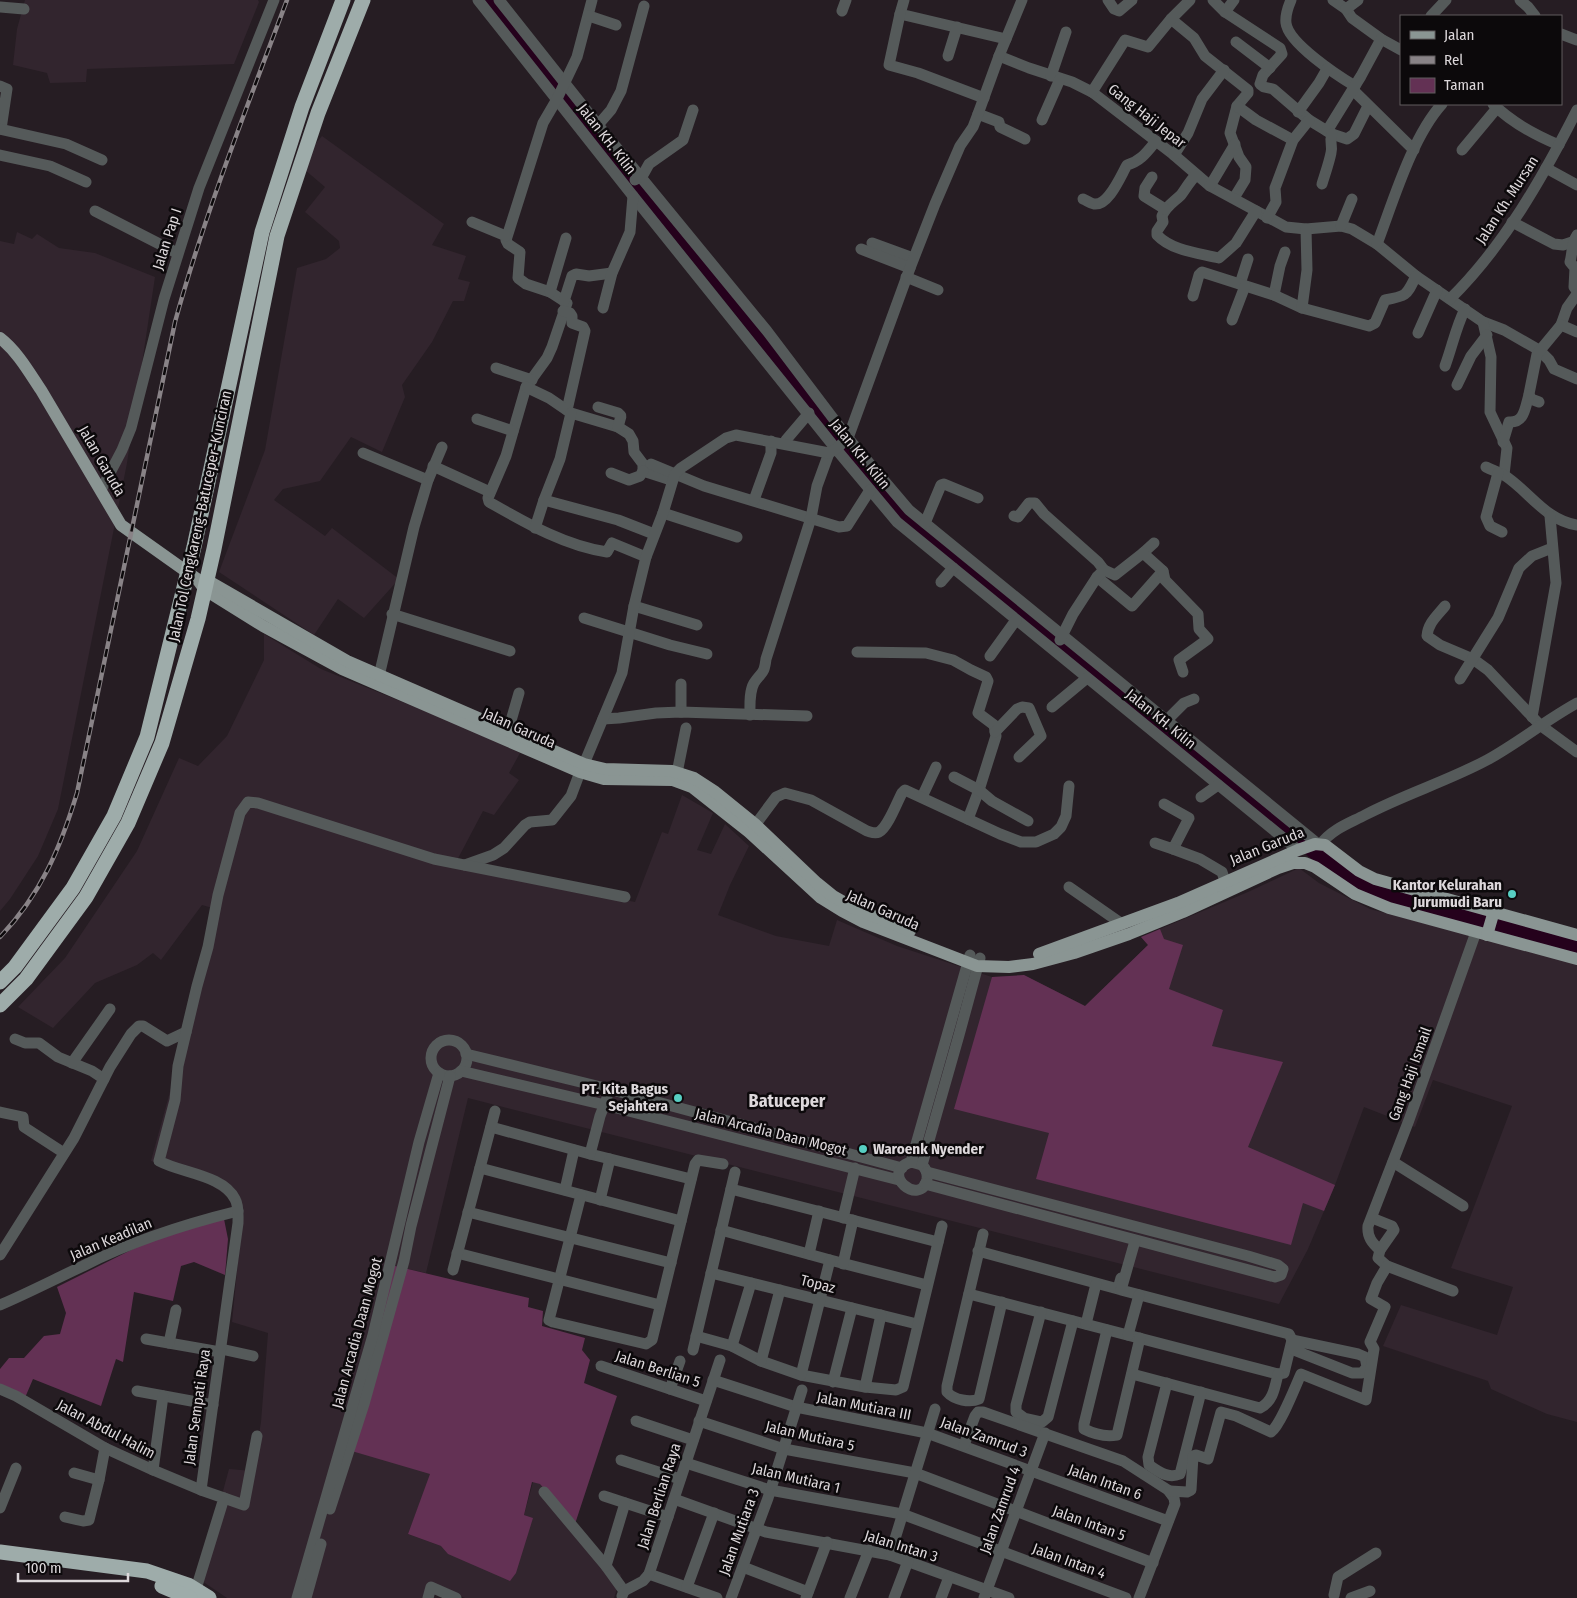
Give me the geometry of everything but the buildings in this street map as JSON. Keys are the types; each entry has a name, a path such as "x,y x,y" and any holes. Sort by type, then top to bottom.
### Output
{"highway":[{"name":"Jalan Tol Cengkareng–Batuceper–Kunciran","path":"0,982 15,968 73,888 114,816 146,737 194,547 262,232 302,108 343,0"},
{"name":"Jalan Tol Cengkareng–Batuceper–Kunciran","path":"0,1005 26,979 86,897 128,823 162,743 198,619 214,549 277,236 318,113 363,0"},
{"path":"0,1552 14,1559 140,1580 209,1598"}],"main road":[{"name":"Jalan Garuda","path":"0,338 6,343 41,390 122,525 197,579 210,582 266,621 344,665 582,768 672,771 694,778 714,791 753,828 833,896 854,908 973,960 1009,967 1033,964 1074,953 1129,934 1293,863 1305,863 1315,867 1355,894 1389,908 1484,931 1577,959"},
{"name":"Jalan Garuda","path":"344,665 379,676 457,714"},
{"name":"Jalan Garuda","path":"486,726 508,731 604,779 673,780 692,787 753,828"},
{"name":"Jalan Garuda","path":"973,960 1008,959 1031,956 1052,950 1178,903 1225,881 1318,844 1325,845 1359,871 1375,879 1577,935"},
{"path":"1484,931 1493,913"}],"street":[{"name":"Jalan Pap I","path":"101,490 131,428 177,253 199,188 274,0"},
{"name":"Jalan KH. Kilin","path":"478,0 561,90 598,125 633,185 761,338 808,414 840,445 953,568 1016,620 1058,642 1087,678 1156,721 1218,785 1299,850"},
{"name":"Jalan KH. Kilin","path":"499,0 561,90 633,185 761,338 840,445 870,490 904,516 925,524 1058,642 1156,721 1318,844"},
{"path":"535,528 560,459 585,331 583,327 572,323 570,313 550,292 526,284 518,278 520,252 508,244 506,236 543,122 577,57 592,0"},
{"path":"904,0 889,66 935,79 984,98"},
{"path":"750,715 750,694 753,684 764,671 766,659 811,518 817,486 840,445 960,146 973,127 1022,0"},
{"path":"1108,0 1114,9 1119,11 1132,0"},
{"path":"1092,92 1125,40 1148,47 1171,19 1190,0"},
{"path":"1213,0 1224,12 1280,48 1282,54 1263,75 1260,84 1264,87 1273,88 1309,120 1330,132 1348,139 1354,134 1368,106"},
{"path":"1224,12 1234,0"},
{"path":"1291,0 1286,24 1296,41 1327,69 1354,88 1368,106 1414,150"},
{"path":"1333,0 1346,9 1352,18 1381,39 1400,49"},
{"path":"1346,9 1358,0"},
{"path":"1432,15 1446,0"},
{"path":"1520,0 1528,6 1534,15"},
{"path":"0,6 24,9"},
{"path":"598,125 611,110 621,91 644,6"},
{"path":"900,14 1006,39"},
{"path":"589,16 616,25"},
{"path":"1171,19 1194,38 1205,56 1248,90 1248,94 1237,106 1230,133 1239,157 1246,167 1245,180 1234,198"},
{"path":"948,56 957,27"},
{"path":"1042,120 1066,32"},
{"path":"1562,34 1577,40"},
{"path":"1322,184 1331,155 1330,132 1381,39"},
{"path":"1236,42 1270,68"},
{"name":"Gang Haji Jepar","path":"999,56 1055,78 1072,82 1092,92 1174,155 1210,186 1286,227 1306,229 1341,226 1352,229 1377,244 1416,276 1483,322 1504,330 1539,350"},
{"path":"1298,112 1327,69"},
{"path":"1174,155 1188,133 1202,99 1224,70"},
{"path":"0,86 7,89 0,129 66,144 102,160"},
{"path":"1377,244 1414,150 1434,113 1441,105"},
{"path":"1237,106 1256,120 1293,140"},
{"path":"1462,150 1495,106 1531,133 1559,145"},
{"path":"603,308 612,273 630,232 633,185 644,173 648,164 683,140 693,110"},
{"name":"Jalan Kh. Mursan","path":"1450,299 1465,284 1512,222 1546,168 1577,110"},
{"path":"978,114 999,122 1000,127 1025,139"},
{"path":"1268,218 1276,202 1276,188 1293,140 1309,120"},
{"path":"1083,199 1095,204 1103,202 1114,189 1127,165 1137,162 1156,141"},
{"path":"1210,186 1235,144"},
{"path":"0,155 50,166 86,182"},
{"path":"1546,168 1577,185"},
{"path":"1196,175 1182,194 1165,209 1162,216 1164,222 1157,231 1158,237 1180,249 1219,258 1236,243 1256,211"},
{"path":"1152,177 1145,188 1144,196 1165,209"},
{"path":"1341,226 1352,199"},
{"path":"95,211 177,253"},
{"path":"472,222 506,236"},
{"path":"1512,222 1554,244 1563,245 1575,239"},
{"path":"1302,308 1307,270 1306,229"},
{"path":"550,292 566,238"},
{"path":"1503,442 1509,422 1516,423 1520,420 1529,395 1529,386 1539,350 1562,325 1567,308 1577,293 1574,287 1575,268 1570,262 1575,239"},
{"path":"872,243 910,268 938,290"},
{"path":"861,249 910,268"},
{"path":"1274,294 1285,252"},
{"path":"1232,320 1248,260"},
{"path":"1193,296 1199,275 1202,272 1274,294 1302,308 1368,326 1375,324 1385,300 1402,297 1408,292 1416,276"},
{"path":"612,273 589,276 576,274 572,276 552,347 547,358 529,383 506,456 488,498 489,502 535,528 591,550 607,552 612,543 646,557"},
{"path":"1418,333 1437,290"},
{"path":"1445,366 1457,324 1465,309"},
{"path":"1483,322 1491,357 1490,412 1508,454 1486,517 1490,526 1502,532"},
{"path":"1562,325 1577,332"},
{"path":"1456,385 1470,356 1487,335"},
{"path":"1539,350 1549,360 1554,369 1577,379"},
{"path":"496,368 529,383 569,412 618,427 629,434 633,440 634,452 643,464 674,477 754,500 833,526 847,526 870,490"},
{"path":"1529,395 1531,399 1539,402"},
{"path":"598,407 618,413 621,416 618,427"},
{"path":"786,440 808,414"},
{"path":"477,419 514,431"},
{"path":"465,865 493,855 504,848 530,822 552,820 571,796 622,673 628,632 646,557 664,512 674,477 682,468 726,438 736,435 771,441 840,445"},
{"path":"754,500 770,453 771,441"},
{"path":"379,676 392,614 414,527 428,480 442,447"},
{"path":"363,453 428,480"},
{"path":"433,466 490,492"},
{"path":"611,473 629,480 640,476 647,467"},
{"path":"1486,467 1501,474 1550,516 1566,524 1577,525"},
{"path":"925,524 941,485 944,484 978,498"},
{"path":"544,500 618,520 654,534"},
{"path":"1014,516 1018,517 1029,503 1035,503 1044,514 1087,551 1100,573 1132,606 1162,571"},
{"path":"664,512 738,537"},
{"path":"1318,844 1334,831 1378,808 1486,761 1520,741 1536,721 1555,593 1555,569 1550,516"},
{"path":"1100,573 1115,575 1154,543"},
{"path":"1460,680 1498,618 1519,568 1532,556 1552,548"},
{"path":"1143,553 1162,571 1165,580 1198,614 1199,629 1208,639 1179,660 1183,672"},
{"path":"941,582 953,568"},
{"path":"1058,642 1073,614 1100,573"},
{"path":"634,606 697,625"},
{"path":"1445,606 1431,623 1427,630 1427,636 1440,645 1473,659 1488,670 1536,721 1577,752"},
{"path":"392,614 510,651"},
{"path":"584,618 706,654"},
{"path":"990,656 1016,620"},
{"path":"857,652 926,653 954,660 986,677 988,680 978,713 994,725 996,736 968,820"},
{"path":"1052,707 1087,678"},
{"path":"681,684 681,712"},
{"path":"508,731 518,693"},
{"path":"1156,721 1184,702 1194,699"},
{"path":"995,732 1017,709 1022,707 1029,708 1041,736 1019,757"},
{"path":"1536,721 1575,707"},
{"path":"603,719 656,712 807,716"},
{"path":"677,773 686,728"},
{"path":"922,797 936,767"},
{"path":"954,776 1028,821"},
{"path":"1201,797 1218,785"},
{"path":"753,828 776,797 785,793 812,800 867,831 875,833 880,831 888,821 905,790 968,820 1021,842 1036,842 1054,834 1061,827 1066,816 1069,786"},
{"path":"238,1211 236,1200 228,1188 192,1172 159,1161 176,1100 178,1066 236,825 240,813 248,802 258,803 434,859 625,896"},
{"path":"1164,804 1189,818 1173,849"},
{"path":"1155,843 1200,860 1222,872 1225,881"},
{"path":"1069,887 1122,924"},
{"name":"Gang Haji Ismail","path":"1370,1222 1484,931"},
{"path":"915,1167 954,1034 973,960"},
{"path":"72,1064 110,1009"},
{"path":"0,1255 64,1153 131,1034 139,1026 142,1026 167,1041 186,1032"},
{"path":"15,1039 25,1043 39,1043 58,1057 92,1071 104,1079"},
{"path":"449,1040 459,1043 466,1054 465,1066 461,1071 445,1075 433,1068 430,1060 431,1051 435,1045 442,1041 449,1040"},
{"name":"Jalan Arcadia Daan Mogot","path":"466,1054 1040,1200 1278,1265 1283,1271 1281,1275 1275,1277 1160,1247"},
{"name":"Jalan Arcadia Daan Mogot","path":"461,1071 604,1113 852,1167 899,1180"},
{"name":"Jalan Arcadia Daan Mogot","path":"297,1598 374,1335 419,1142 445,1075"},
{"name":"Jalan Arcadia Daan Mogot","path":"306,1598 332,1504 364,1404 404,1261 445,1075"},
{"path":"593,1155 609,1089"},
{"path":"453,1270 495,1111"},
{"path":"0,1112 24,1117 24,1127 64,1153"},
{"path":"491,1127 691,1179"},
{"path":"565,1190 574,1150"},
{"path":"600,1200 610,1159"},
{"path":"581,1195 549,1320 646,1344 652,1340 695,1164 698,1160 722,1164"},
{"path":"1393,1162 1463,1206"},
{"path":"843,1264 846,1192 852,1167"},
{"path":"915,1167 927,1178 925,1184 920,1189 908,1189 899,1180 899,1173 915,1167"},
{"path":"480,1168 681,1221"},
{"path":"693,1350 735,1172"},
{"path":"925,1184 1160,1247 1164,1233"},
{"path":"731,1189 938,1242"},
{"path":"1035,1215 1040,1200"},
{"name":"Jalan Keadilan","path":"0,1306 26,1295 84,1265 137,1242 201,1220 238,1211"},
{"name":"Jalan Sempati Raya","path":"201,1490 238,1223 238,1211"},
{"path":"810,1254 819,1211"},
{"path":"468,1212 671,1263"},
{"path":"1380,1250 1374,1245 1367,1234 1370,1222 1392,1226 1394,1230 1380,1250 1378,1258 1387,1266 1453,1292"},
{"path":"696,1336 732,1346 761,1360 801,1375 865,1387 896,1390 903,1387 942,1226"},
{"path":"721,1230 927,1285"},
{"path":"983,1234 947,1386 947,1392 951,1397 972,1402 979,1398 1002,1302"},
{"path":"969,1294 1278,1374 1284,1372 1292,1345 1289,1334 1280,1330 1121,1290 1131,1240"},
{"path":"978,1251 1118,1289 1124,1274"},
{"path":"457,1253 660,1305"},
{"path":"801,1375 830,1260"},
{"path":"1170,1491 1186,1492 1191,1490 1193,1456 1196,1455 1208,1459 1221,1412 1236,1416 1271,1432 1274,1430 1301,1374 1366,1400 1374,1349 1370,1342 1385,1307 1372,1299 1377,1283 1387,1266"},
{"name":"Topaz","path":"711,1273 917,1324"},
{"path":"732,1346 751,1283"},
{"path":"1086,1324 1096,1284"},
{"path":"761,1360 780,1290"},
{"path":"1128,1335 1139,1295"},
{"path":"833,1382 852,1308"},
{"path":"169,1343 176,1310"},
{"path":"1041,1312 1016,1405 1016,1412 1024,1418 1042,1422 1048,1417 1073,1321"},
{"path":"865,1387 881,1315"},
{"path":"1107,1330 1084,1429 1109,1436 1117,1435 1140,1338"},
{"path":"146,1339 254,1356"},
{"path":"1292,1345 1358,1354 1365,1358 1367,1367 1362,1373 1352,1372 1292,1345"},
{"name":"Jalan Berlian Raya","path":"649,1574 720,1360"},
{"path":"670,1389 680,1362"},
{"name":"Jalan Berlian 5","path":"601,1366 706,1401"},
{"path":"1132,1374 1260,1408 1267,1404 1273,1394 1278,1374"},
{"name":"Jalan Mutiara III","path":"713,1380 796,1407 927,1433"},
{"path":"1167,1383 1148,1457 1149,1465 1159,1472 1173,1477 1180,1474 1201,1392"},
{"name":"Jalan Abdul Halim","path":"0,1389 16,1396 105,1448 201,1490"},
{"name":"Jalan Mutiara 3","path":"731,1598 757,1529 802,1390"},
{"path":"137,1391 213,1405"},
{"path":"153,1470 163,1396"},
{"name":"Jalan Zamrud 3","path":"890,1555 935,1408"},
{"path":"964,1445 975,1416 978,1412 983,1412 1123,1461 1170,1491 1175,1504 1139,1598"},
{"path":"636,1421 693,1440"},
{"name":"Jalan Mutiara 5","path":"699,1421 784,1449 915,1473 1016,1512"},
{"name":"Jalan Zamrud 3","path":"927,1433 1031,1470"},
{"name":"Jalan Zamrud 4","path":"985,1594 1045,1433"},
{"path":"201,1490 244,1505 257,1436"},
{"path":"65,1517 83,1521 89,1520 105,1448"},
{"path":"621,1460 680,1479"},
{"name":"Jalan Mutiara 1","path":"686,1463 770,1490 902,1514 1001,1551"},
{"path":"0,1508 16,1468"},
{"name":"Jalan Intan 6","path":"1031,1470 1168,1521"},
{"path":"74,1473 99,1480"},
{"path":"544,1492 606,1566 623,1594 649,1574 717,1598"},
{"path":"604,1496 668,1517"},
{"path":"193,1593 224,1498"},
{"name":"Jalan Intan 3","path":"674,1499 757,1529 782,1534 790,1540 825,1547 868,1550 890,1555 949,1577 985,1594 1008,1598"},
{"path":"606,1566 625,1503"},
{"name":"Jalan Intan 5","path":"1016,1512 1152,1563"},
{"path":"687,1587 714,1514"},
{"path":"743,1567 807,1595 825,1547"},
{"path":"850,1598 868,1550"},
{"name":"Jalan Intan 4","path":"1001,1551 1126,1598"},
{"path":"1334,1597 1338,1577 1376,1553"},
{"path":"894,1598 908,1561"},
{"path":"941,1598 949,1577"},
{"path":"428,1598 431,1587 456,1598"},
{"path":"1351,1598 1370,1591"}],"shaded area":[{"path":"25,0 258,0 259,2 234,64 87,69 86,82 50,83 47,73 13,65 17,29"},
{"path":"322,136 444,224 432,245 466,256 458,279 470,282 464,301 453,301 432,342 402,385 405,397 382,452 351,437 320,481 283,489 274,500 325,536 332,528 399,579 364,618 338,599 314,635 219,572 265,450 297,268 326,259 340,248 339,241 305,212 325,187 298,164"},
{"path":"17,232 32,239 37,234 59,248 95,253 155,277 127,463 58,809 38,856 0,911 0,241 14,244"},
{"path":"264,634 321,669 457,724 520,753 509,773 519,780 494,815 483,811 454,866 635,902 662,832 668,834 682,795 713,813 697,850 711,854 725,824 749,846 718,915 776,936 829,946 837,920 897,946 992,977 1024,975 1085,1006 1148,945 1141,937 1248,892 1299,868 1319,883 1370,909 1577,964 1577,1422 1547,1414 1491,1389 1488,1381 1383,1346 1401,1305 1497,1335 1513,1287 1451,1268 1512,1106 1433,1080 1415,1127 1364,1107 1335,1185 1308,1249 1279,1304 468,1098 426,1273 387,1264 431,1474 408,1534 441,1546 532,1518 524,1515 533,1482 540,1483 621,1575 614,1598 465,1598 438,1586 424,1598 227,1598 199,1579 229,1469 253,1471 261,1422 268,1333 232,1322 241,1231 235,1201 194,1174 151,1161 193,1008 216,909 202,905 161,960 153,953 137,965 95,983 53,1028 18,1007 65,958 137,851 179,758 198,766 227,736 264,660"}],"green space":[{"path":"1160,929 1164,939 1183,945 1169,989 1223,1010 1212,1046 1283,1062 1248,1147 1335,1185 1324,1211 1303,1203 1291,1245 1036,1179 1049,1133 954,1109 992,977 1024,975 1085,1006 1148,945 1141,937"},
{"path":"223,1214 228,1239 225,1275 194,1262 181,1266 173,1301 134,1292 123,1362 116,1359 101,1406 33,1379 24,1400 0,1388 0,1369 9,1358 24,1358 44,1336 60,1334 66,1313 57,1287 185,1223"},
{"path":"387,1264 529,1298 528,1307 543,1311 542,1326 585,1338 582,1350 590,1360 584,1383 617,1396 575,1524 540,1484 532,1482 524,1515 533,1518 516,1573 510,1581 448,1554 441,1546 408,1534 430,1474 338,1447"}],"waterway":[{"path":"489,0 724,289 895,506 1348,878 1370,891 1577,946"}],"railway":[{"path":"0,937 27,904 48,870 64,833 77,793 175,322 213,200 287,0"}],"place":[{"name":"Kantor Kelurahan Jurumudi Baru","path":"1512,894"},
{"name":"PT. Kita Bagus Sejahtera","path":"678,1098"},
{"name":"Waroenk Nyender","path":"863,1149"}],"district":[{"name":"Batuceper","path":"787,1101"}]}
